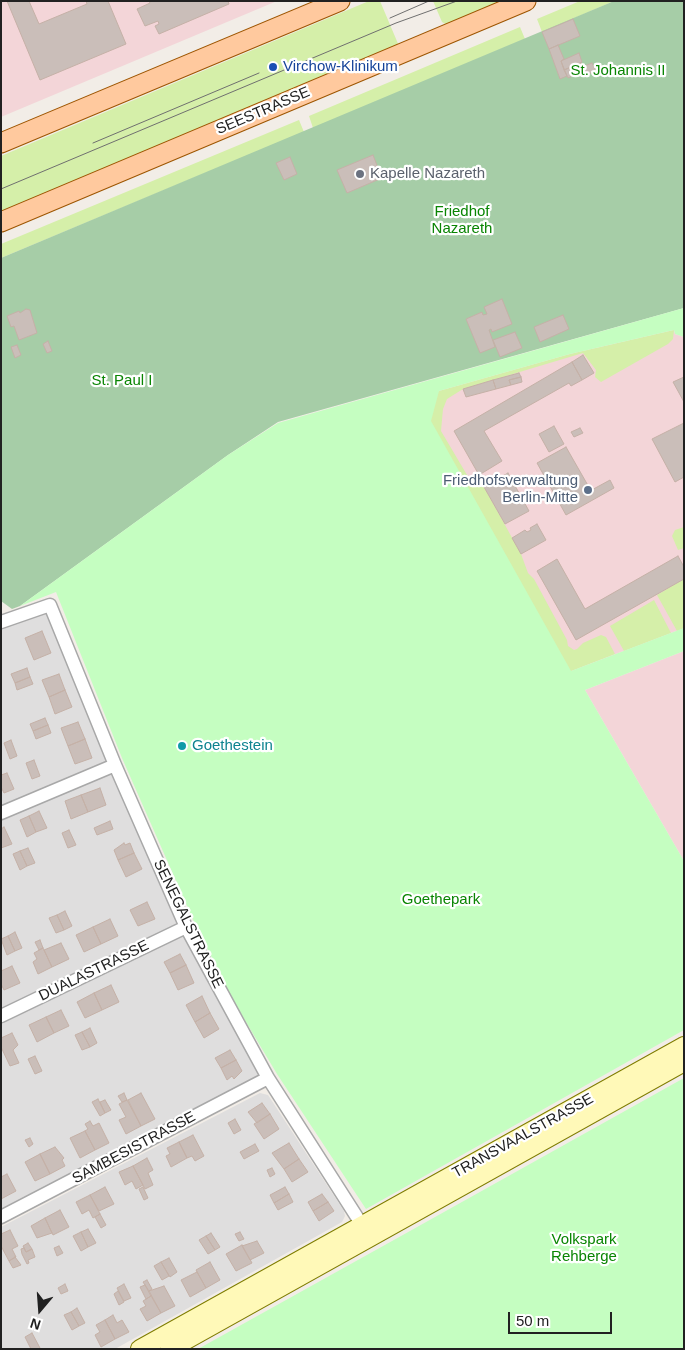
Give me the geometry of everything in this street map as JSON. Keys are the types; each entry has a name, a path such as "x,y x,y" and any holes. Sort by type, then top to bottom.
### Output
{"main road":[{"path":"1,143 340,1"},
{"name":"SEESTRASSE","path":"1,222 526,1"}],"street":[{"name":"SENEGALSTRASSE","path":"1,622 50,605 115,766 186,927 268,1078 365,1231"},
{"path":"1,813 115,766"},
{"name":"DUALASTRASSE","path":"1,1016 186,927"},
{"name":"TRANSVAALSTRASSE","path":"170,1349 365,1231 684,1046"},
{"name":"TRANSVAALSTRASSE","path":"140,1349 684,1062"},
{"name":"SAMBESISTRASSE","path":"1,1217 268,1078"}],"shaded area":[{"path":"1,1 277,1 1,117"},
{"path":"674,330 675,334 684,337 684,628 571,671 431,421 439,391 570,354"},
{"path":"44,612 49,614 107,763 1,808 1,628"},
{"path":"684,651 684,861 585,690"},
{"path":"113,774 179,919 178,925 1,1010 1,818"},
{"path":"186,935 260,1076 1,1212 1,1021"},
{"path":"260,1093 268,1095 344,1211 345,1216 342,1222 115,1349 1,1349 1,1227"}],"green space":[{"path":"369,1 380,1 399,46 1,214 1,156"},
{"path":"433,1 509,1 447,25 442,22"},
{"path":"580,1 614,1 542,32 537,19"},
{"path":"614,1 684,1 684,308 278,422 228,455 20,606 12,609 1,601 1,258"},
{"path":"520,27 525,39 313,128 309,116"},
{"path":"299,120 304,132 1,258 1,244"},
{"name":"Goethepark","path":"684,308 684,337 675,334 674,330 570,354 439,391 431,421 571,671 684,628 684,651 585,690 684,861 684,1030 366,1209 277,1074 234,1002 195,924 122,758 56,592 20,606 228,455 278,423"},
{"path":"674,330 673,339 668,344 601,382 595,377 596,370 583,353 463,389 447,399 443,409 441,431 470,480 484,487 521,554 528,573 534,579 567,640 568,646 574,650 577,649 583,643 601,635 606,637 615,654 561,675 417,408 439,391 570,354"},
{"path":"684,527 684,548 678,550 672,536 675,530"},
{"path":"684,579 684,628 677,631 657,595"},
{"path":"654,600 671,633 624,651 610,626"},
{"name":"Volkspark Rehberge","path":"684,1078 684,1349 198,1349 410,1231"}],"building":[{"path":"7,1 29,1 39,24 87,4 86,1 108,1 126,44 40,80"},
{"path":"149,1 228,1 229,4 159,34 155,26 159,24 158,21 145,26 137,9 150,3"},
{"path":"573,19 580,36 549,49 542,32"},
{"path":"558,45 564,59 561,61 567,76 560,79 549,49"},
{"path":"579,53 582,62 564,70 561,61"},
{"path":"581,63 584,71 568,78 564,70"},
{"path":"592,63 596,71 585,75 582,67"},
{"name":"Kapelle Nazareth","path":"373,155 382,178 347,193 337,170"},
{"path":"290,157 297,174 284,180 276,163"},
{"path":"502,299 512,324 492,332 491,329 489,330 495,347 480,353 466,319 482,312 483,315 487,314 484,307"},
{"path":"26,309 30,310 37,333 19,340 14,326 11,327 7,316 19,311 20,313"},
{"path":"563,315 569,329 540,342 534,327"},
{"path":"515,332 522,348 500,357 493,340"},
{"path":"48,341 52,351 47,353 43,344"},
{"path":"17,345 21,355 15,358 11,347"},
{"path":"583,355 594,373 582,380 572,362"},
{"path":"572,362 582,380 571,386 569,383 484,431 502,461 479,475 454,431"},
{"path":"519,373 521,377 509,380 511,385 496,389 493,380"},
{"path":"521,377 522,382 511,385 509,380"},
{"path":"684,377 684,402 673,382"},
{"path":"493,380 496,389 466,397 463,389"},
{"path":"684,423 684,477 675,482 652,439"},
{"path":"554,426 564,444 549,452 539,434"},
{"path":"580,428 583,433 574,437 571,432"},
{"path":"566,447 590,489 588,492 610,480 614,488 566,515 537,463"},
{"path":"508,473 529,511 505,524 484,487"},
{"path":"537,524 546,540 521,554 512,538 525,530 527,532 531,530 530,528"},
{"path":"678,556 684,567 684,579 576,640 537,571 557,559 585,609"},
{"path":"42,631 51,653 34,660 25,638"},
{"path":"27,668 30,677 15,683 11,674"},
{"path":"59,674 65,690 49,697 42,680"},
{"path":"30,677 33,684 17,690 15,683"},
{"path":"65,690 72,707 55,714 49,697"},
{"path":"45,718 48,725 33,731 30,724"},
{"path":"78,722 85,739 68,746 61,728"},
{"path":"48,725 51,733 36,739 33,731"},
{"path":"85,739 92,758 75,764 68,746"},
{"path":"11,740 17,756 10,759 4,743"},
{"path":"34,760 40,776 32,779 26,763"},
{"path":"7,773 14,789 4,793 1,787 1,775"},
{"path":"100,788 106,805 88,812 81,795"},
{"path":"81,795 88,812 71,819 65,801"},
{"path":"39,811 47,828 36,832 29,816"},
{"path":"29,816 36,832 27,837 20,820"},
{"path":"110,821 113,829 97,835 94,828"},
{"path":"4,827 12,844 1,848 1,829"},
{"path":"69,830 76,845 68,848 62,833"},
{"path":"124,843 125,845 130,843 134,853 118,860 114,850"},
{"path":"28,848 35,863 27,866 20,851"},
{"path":"20,851 27,866 20,870 13,854"},
{"path":"134,853 142,869 126,877 118,860"},
{"path":"147,902 155,919 138,926 130,910"},
{"path":"65,911 72,926 64,930 57,915"},
{"path":"57,915 64,930 56,933 49,918"},
{"path":"110,919 118,936 101,944 93,927"},
{"path":"93,927 101,944 84,952 76,935"},
{"path":"15,932 22,948 15,951 8,936"},
{"path":"8,936 15,951 7,955 1,939"},
{"path":"40,940 43,948 39,950 35,942"},
{"path":"61,943 69,959 52,967 44,950"},
{"path":"43,948 52,967 38,974 33,962 37,959 34,953"},
{"path":"180,954 186,965 170,973 164,962"},
{"path":"186,965 194,983 178,990 170,973"},
{"path":"12,966 20,983 4,990 1,984 1,971"},
{"path":"111,985 119,1002 102,1010 94,993"},
{"path":"94,993 102,1010 85,1018 77,1002"},
{"path":"202,996 210,1013 195,1022 186,1005"},
{"path":"61,1010 69,1026 54,1033 46,1017"},
{"path":"210,1013 219,1029 204,1038 195,1022"},
{"path":"46,1017 54,1033 37,1042 29,1025"},
{"path":"90,1028 97,1043 90,1047 82,1032"},
{"path":"82,1032 90,1047 82,1050 75,1035"},
{"path":"12,1033 18,1045 13,1050 19,1063 10,1066 1,1047 1,1038"},
{"path":"230,1050 236,1060 221,1068 215,1058"},
{"path":"35,1056 42,1071 35,1074 28,1059"},
{"path":"236,1060 242,1071 234,1079 232,1076 227,1080 221,1068"},
{"path":"124,1093 127,1100 122,1102 118,1096"},
{"path":"141,1093 155,1119 141,1126 128,1100"},
{"path":"98,1099 105,1113 100,1116 92,1102"},
{"path":"105,1100 111,1110 105,1113 100,1102"},
{"path":"127,1100 141,1126 126,1134 119,1120 126,1117 119,1104"},
{"path":"262,1103 270,1114 257,1123 248,1112"},
{"path":"270,1114 279,1129 264,1139 254,1124"},
{"path":"235,1119 241,1130 234,1134 228,1123"},
{"path":"90,1121 93,1126 99,1123 109,1143 95,1150 85,1131 88,1129 85,1124"},
{"path":"85,1131 95,1150 80,1158 70,1138"},
{"path":"193,1135 204,1156 195,1161 192,1156 187,1158 179,1142"},
{"path":"30,1138 33,1144 29,1147 25,1140"},
{"path":"179,1142 187,1158 171,1167 166,1156 170,1154 167,1148"},
{"path":"289,1143 299,1159 284,1169 272,1153"},
{"path":"255,1144 259,1151 244,1159 240,1152"},
{"path":"55,1147 64,1158 62,1160 65,1166 50,1174 40,1154"},
{"path":"40,1154 50,1174 35,1181 25,1162"},
{"path":"147,1158 153,1170 148,1173 153,1185 145,1189 133,1166"},
{"path":"299,1159 308,1172 292,1182 284,1169"},
{"path":"133,1166 143,1185 136,1189 132,1181 125,1185 119,1172"},
{"path":"272,1168 275,1174 270,1177 267,1170"},
{"path":"7,1174 16,1191 1,1199 1,1177"},
{"path":"105,1187 114,1204 99,1211 90,1195"},
{"path":"143,1187 148,1198 144,1200 139,1189"},
{"path":"285,1187 289,1194 274,1203 270,1195"},
{"path":"289,1194 293,1202 278,1210 274,1203"},
{"path":"322,1194 328,1202 313,1211 308,1202"},
{"path":"90,1195 100,1214 93,1218 89,1210 82,1214 76,1202"},
{"path":"328,1202 334,1211 319,1221 313,1211"},
{"path":"60,1210 69,1227 53,1235 45,1218"},
{"path":"100,1214 106,1225 101,1228 95,1217"},
{"path":"45,1218 52,1233 37,1238 31,1226"},
{"path":"88,1229 96,1243 88,1247 81,1232"},
{"path":"10,1230 18,1246 12,1249 16,1257 9,1261 1,1246 1,1234"},
{"path":"81,1232 88,1247 81,1251 73,1236"},
{"path":"240,1232 244,1239 239,1241 235,1234"},
{"path":"211,1233 220,1247 215,1250 206,1236"},
{"path":"206,1236 215,1250 208,1254 199,1240"},
{"path":"257,1241 264,1253 250,1260 242,1246"},
{"path":"28,1243 32,1249 26,1252 23,1246"},
{"path":"242,1245 252,1263 236,1271 226,1254"},
{"path":"59,1246 63,1253 57,1256 54,1248"},
{"path":"24,1248 26,1252 32,1249 35,1257 28,1260 29,1263 27,1264 21,1249"},
{"path":"15,1257 21,1265 13,1268 9,1261"},
{"path":"169,1258 177,1272 170,1277 161,1262"},
{"path":"161,1262 169,1276 162,1280 154,1266"},
{"path":"210,1262 220,1280 206,1288 196,1270"},
{"path":"197,1272 206,1288 190,1297 181,1280"},
{"path":"147,1280 152,1289 149,1291 143,1282"},
{"path":"65,1284 68,1291 61,1294 58,1288"},
{"path":"124,1284 131,1298 124,1301 117,1288"},
{"path":"145,1285 151,1296 146,1299 140,1287"},
{"path":"164,1286 175,1306 161,1313 149,1291"},
{"path":"118,1291 124,1302 119,1305 114,1294"},
{"path":"151,1296 161,1313 147,1321 140,1309 146,1306 143,1301"},
{"path":"77,1308 85,1323 79,1326 71,1312"},
{"path":"71,1312 79,1326 72,1330 64,1315"},
{"path":"113,1315 117,1323 122,1320 129,1332 115,1339 105,1320"},
{"path":"105,1320 115,1339 101,1347 95,1335 100,1332 96,1325"},
{"path":"32,1333 40,1348 38,1349 31,1349 25,1337"}],"tram line":[{"path":"390,18 429,1"},
{"path":"1,189 396,23 457,1"},
{"path":"93,143 259,73"}],"place":[{"name":"Virchow-Klinikum","path":"273,67"},
{"name":"Kapelle Nazareth","path":"360,174"},
{"name":"Friedhofsverwaltung Berlin-Mitte","path":"588,490"},
{"name":"Goethestein","path":"182,746"}],"park label":[{"name":"St. Johannis II","path":"618,71"},
{"name":"Friedhof Nazareth","path":"462,220"},
{"name":"St. Paul I","path":"122,381"}]}
